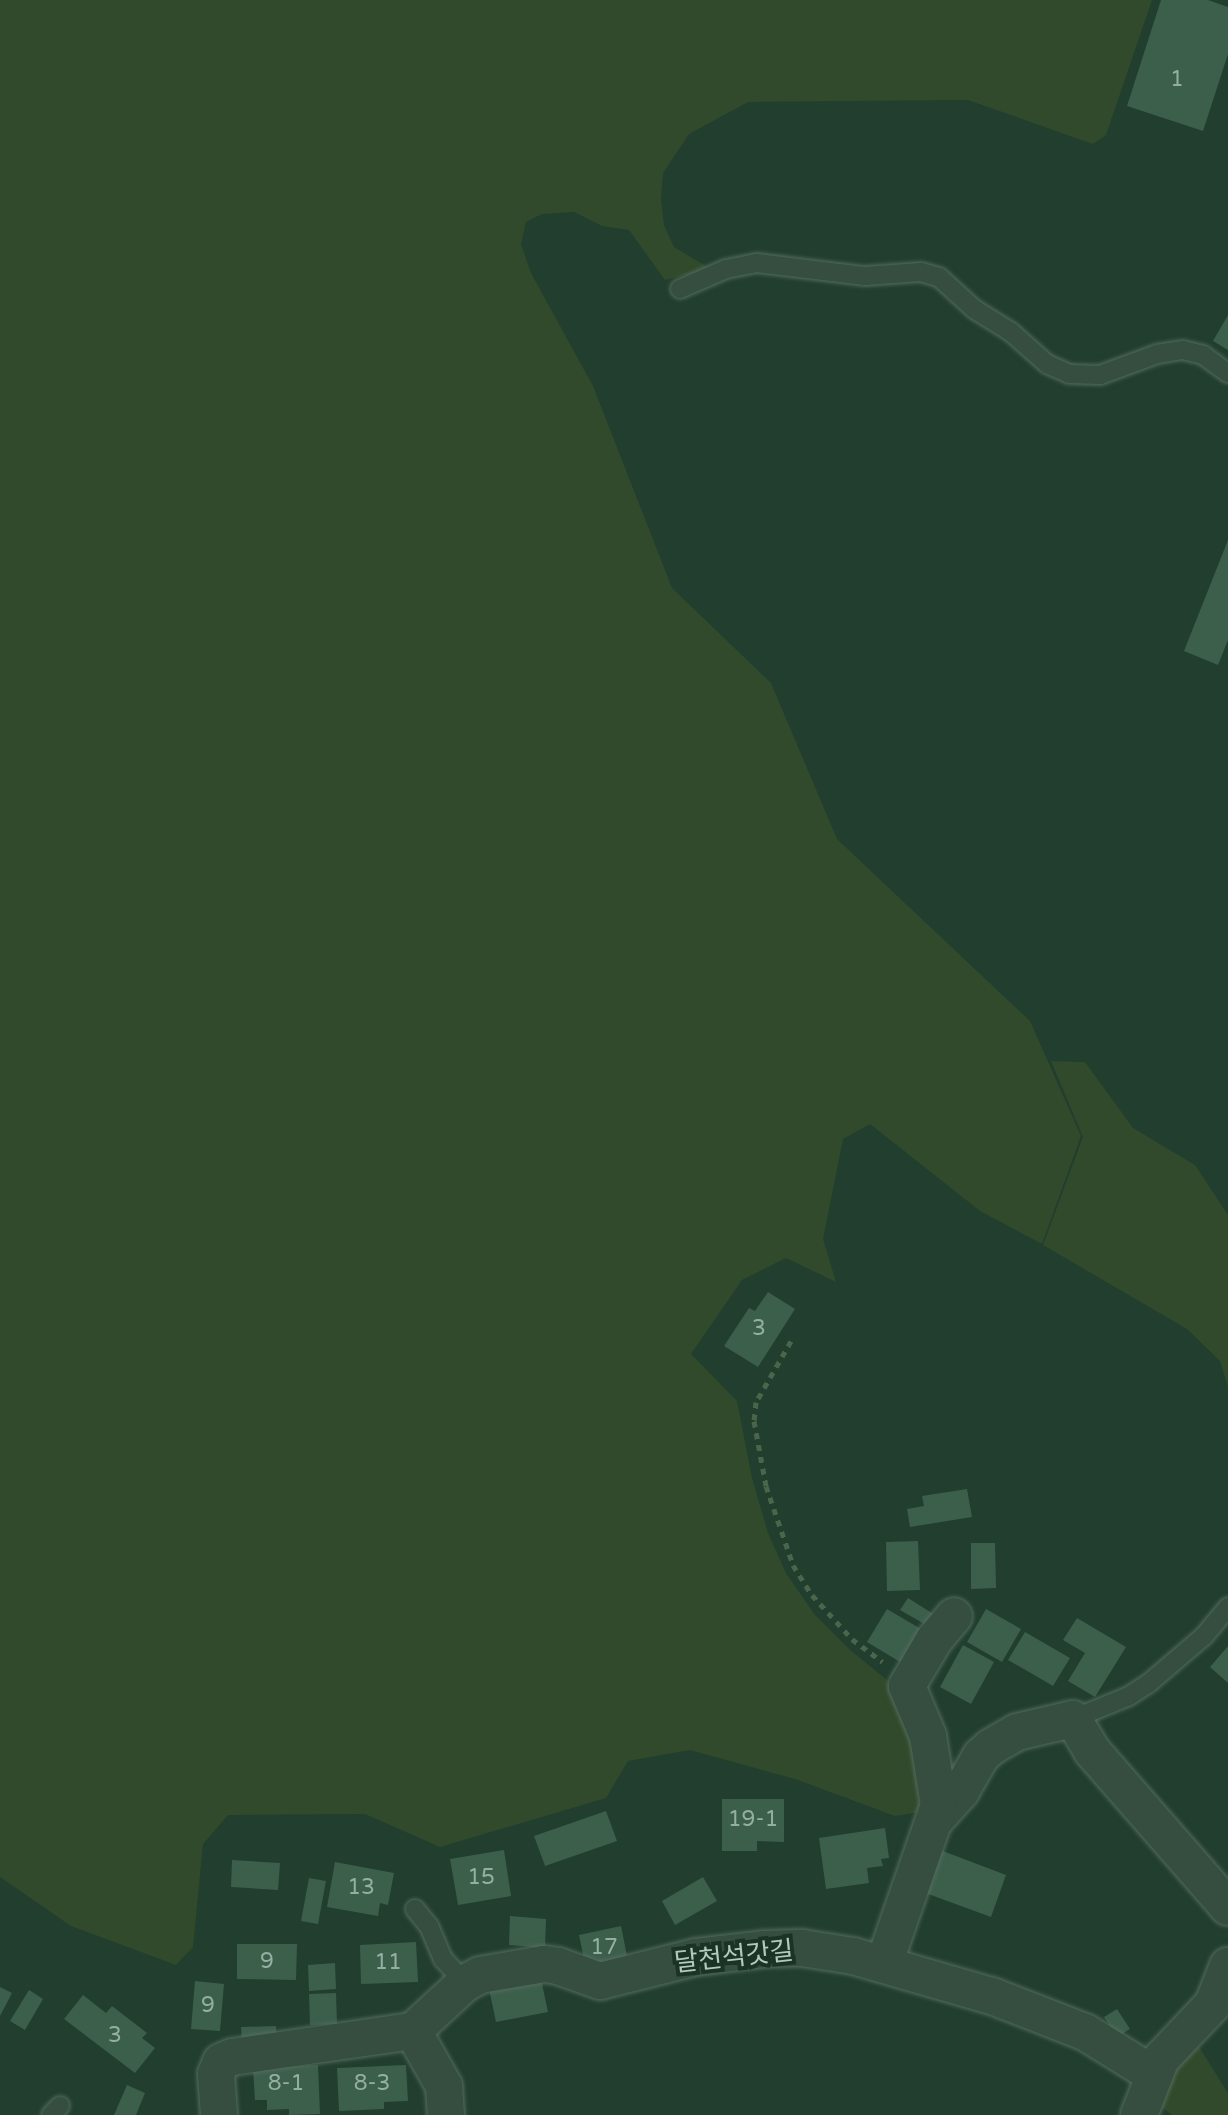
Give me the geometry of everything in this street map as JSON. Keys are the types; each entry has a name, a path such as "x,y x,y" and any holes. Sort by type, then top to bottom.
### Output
{"street":[{"path":"884,1964 939,1805 936,1770 928,1736 907,1686 934,1640 954,1616"},
{"path":"936,1819 961,1791 981,1756 991,1747 1017,1732 1073,1719 1092,1751 1228,1907"},
{"name":"달천석갓길","path":"413,2031 465,1983 480,1975 544,1964 600,1981 696,1957 802,1948 884,1964 1039,2012 1085,2032 1154,2075"},
{"path":"1139,2115 1154,2075 1174,2043 1220,2002 1228,1966"},
{"path":"219,2115 217,2067 232,2057 413,2031 444,2086 446,2115"}],"lane":[{"path":"680,289 726,269 757,263 865,276 921,272 939,277 974,309 1011,332 1047,364 1069,374 1100,375 1157,354 1183,350 1203,355 1228,373"},
{"path":"1073,1719 1129,1696 1149,1683 1204,1636 1228,1607"},
{"path":"415,1909 429,1926 443,1959 465,1983"}],"path":[{"path":"791,1341 756,1402 754,1421 766,1486 783,1538 793,1565 830,1617 907,1686"}],"green space":[{"path":"0,0 1152,0 1106,135 1093,144 968,100 748,102 689,134 663,173 661,199 664,225 674,247 711,269 665,280 629,230 602,226 574,212 542,214 526,222 521,244 531,273 593,386 672,588 771,683 837,839 1030,1021 1081,1136 1042,1244 980,1211 870,1124 843,1139 823,1239 836,1282 786,1258 742,1280 691,1354 737,1401 752,1478 768,1533 786,1573 815,1615 849,1649 887,1680 910,1718 920,1812 895,1816 795,1779 690,1750 628,1761 606,1798 440,1847 365,1814 228,1815 203,1844 193,1947 176,1965 71,1926 0,1877"},
{"path":"1051,1061 1085,1062 1133,1128 1195,1165 1228,1215 1228,1387 1220,1361 1187,1329 1043,1245 1083,1137"},
{"path":"1198,2045 1228,2093 1228,2115 1172,2115 1158,2104 1175,2068"}],"building":[{"path":"1161,0 1208,0 1228,7 1228,54 1203,131 1127,106"},
{"path":"1228,315 1228,350 1213,341"},
{"path":"1228,540 1228,640 1218,665 1184,651"},
{"path":"768,1292 795,1309 758,1367 724,1346 749,1308 755,1311"},
{"path":"967,1489 972,1517 910,1527 907,1509 924,1506 922,1496"},
{"path":"918,1541 920,1590 887,1591 886,1542"},
{"path":"971,1543 995,1543 996,1588 971,1589"},
{"path":"908,1598 935,1615 928,1626 900,1610"},
{"path":"887,1609 926,1632 905,1665 867,1642"},
{"path":"986,1609 1021,1629 1002,1662 967,1642"},
{"path":"1077,1618 1126,1647 1095,1697 1068,1681 1085,1653 1063,1640"},
{"path":"1025,1632 1070,1658 1053,1686 1008,1660"},
{"path":"963,1645 994,1662 971,1704 940,1687"},
{"path":"1228,1646 1228,1683 1210,1667"},
{"path":"722,1799 784,1799 784,1842 757,1841 757,1851 722,1851"},
{"path":"606,1811 617,1841 545,1866 534,1836"},
{"path":"885,1828 889,1858 881,1859 883,1866 867,1868 869,1883 826,1889 819,1838"},
{"path":"935,1848 1006,1875 991,1917 920,1891"},
{"path":"504,1850 511,1896 458,1905 450,1859"},
{"path":"232,1860 280,1863 278,1890 231,1887"},
{"path":"335,1862 394,1873 388,1905 380,1903 378,1916 327,1907"},
{"path":"703,1877 717,1901 675,1925 662,1901"},
{"path":"309,1878 326,1881 318,1924 301,1921"},
{"path":"510,1916 546,1919 545,1948 509,1945"},
{"path":"621,1926 628,1961 586,1969 579,1935"},
{"path":"416,1942 418,1982 361,1984 360,1945"},
{"path":"237,1944 297,1944 296,1980 237,1979"},
{"path":"335,1963 336,1989 309,1991 308,1965"},
{"path":"541,1979 548,2012 496,2022 489,1989"},
{"path":"195,1981 224,1984 220,2031 191,2029"},
{"path":"0,1987 12,1993 0,2016"},
{"path":"29,1990 43,1999 25,2030 10,2021"},
{"path":"336,1993 337,2024 310,2025 309,1994"},
{"path":"83,1995 106,2013 112,2006 147,2033 142,2038 155,2048 135,2073 64,2019"},
{"path":"1117,2009 1130,2029 1117,2037 1104,2017"},
{"path":"276,2026 277,2046 242,2047 241,2027"},
{"path":"318,2065 320,2114 289,2115 289,2109 267,2110 267,2100 255,2100 253,2069"},
{"path":"406,2065 408,2101 384,2102 384,2109 339,2111 337,2068"},
{"path":"127,2085 145,2093 136,2115 114,2115"}]}
